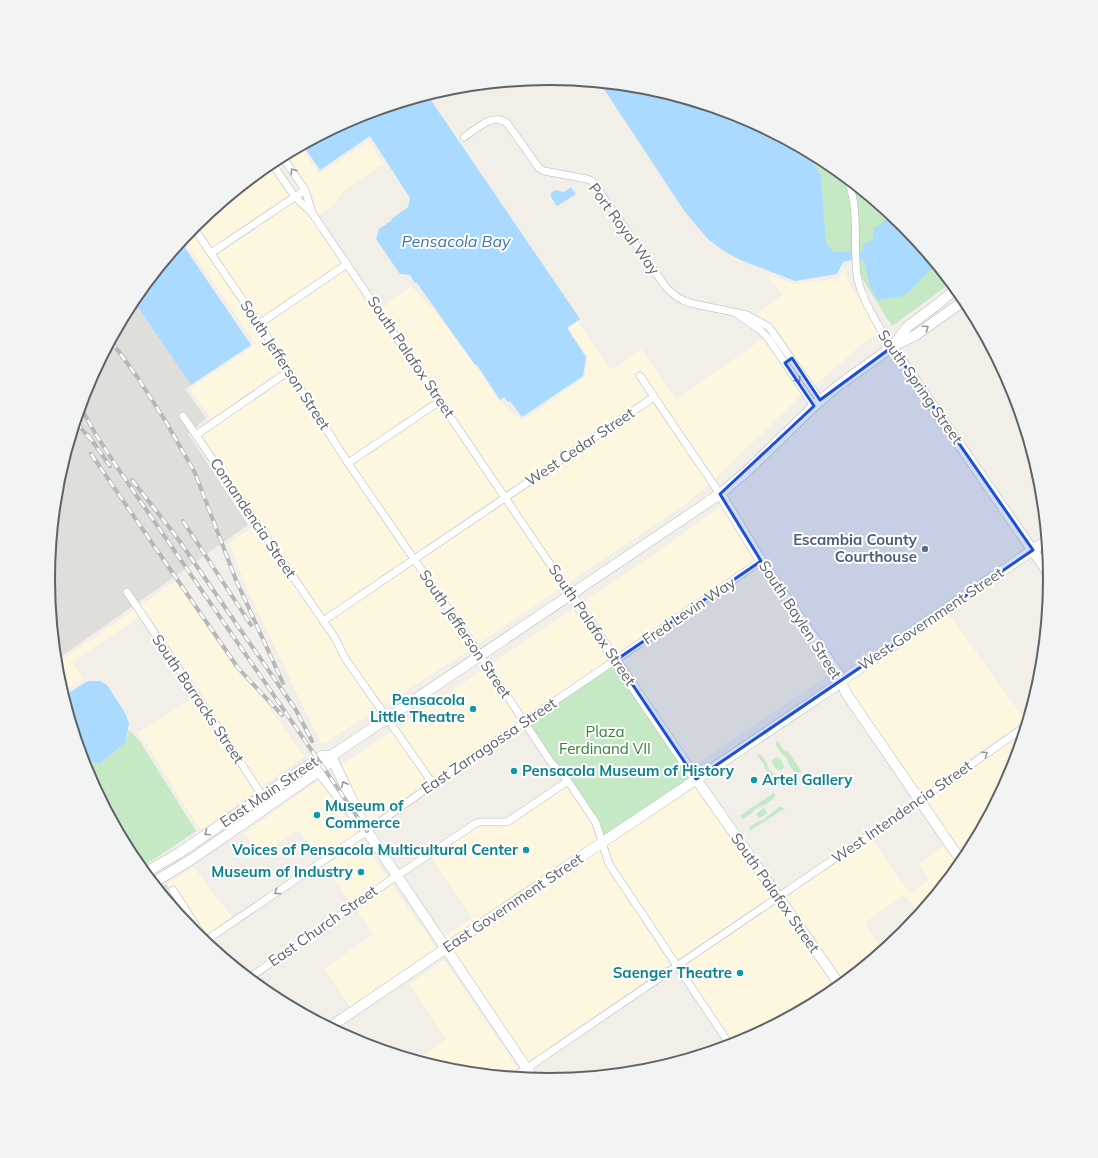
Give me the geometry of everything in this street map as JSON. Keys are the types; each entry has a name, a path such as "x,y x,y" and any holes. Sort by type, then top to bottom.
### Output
{"street":[{"name":"Port Royal Way","path":"464,137 490,120 503,120 507,123 538,168 544,171 587,179 595,183 672,294 681,300 690,303 753,317 769,327 776,343 817,403"},
{"name":"South Palafox Street","path":"286,161 305,190 312,213"},
{"name":"South Palafox Street","path":"275,168 295,197 312,213 696,779 837,980"},
{"name":"South Spring Street","path":"850,187 854,204 857,277 877,324 1043,563"},
{"path":"211,253 305,190"},
{"name":"South Jefferson Street","path":"197,233 348,463 480,655 550,761 568,781 596,823 609,864 726,1040"},
{"path":"258,324 347,264"},
{"path":"892,347 906,327 952,293"},
{"path":"368,831 331,756 720,494 746,472 817,403 892,347 916,335 959,304"},
{"name":"Port Royal Way","path":"737,314 776,343"},
{"path":"762,333 769,327"},
{"path":"196,435 289,371"},
{"name":"South Baylen Street","path":"640,376 720,494 761,561 837,672 846,693 958,856"},
{"name":"West Cedar Street","path":"323,621 654,397"},
{"path":"348,463 440,401"},
{"name":"Comandencia Street","path":"183,416 335,638 345,658 388,717 433,784"},
{"name":"West Government Street","path":"696,779 1042,544"},
{"name":"Fred Levin Way","path":"616,660 761,561"},
{"name":"South Barracks Street","path":"127,592 269,806"},
{"name":"East Zarragossa Street","path":"211,938 368,831 371,827 433,784 616,660"},
{"name":"West Intendencia Street","path":"521,1072 779,897 1019,731"},
{"name":"East Main Street","path":"150,870 179,853 322,756 331,756 327,765 318,772 178,868 157,880"},
{"path":"312,763 368,831 530,1072"},
{"name":"East Government Street","path":"336,1024 696,779"},
{"name":"East Church Street","path":"254,975 398,875 475,824 480,822 507,822 568,781"},
{"path":"173,890 190,917"}],"highlighted area":[{"path":"892,347 1033,550 696,779 616,660 761,561 720,494 814,406 785,363 792,358 820,400"}],"shaded area":[{"path":"369,141 384,164 345,190 332,207 319,215 311,192 289,159 303,151 319,174"},
{"path":"272,170 289,195 212,247 200,230 248,187"},
{"path":"295,202 309,215 341,262 259,318 217,255"},
{"path":"195,236 283,369 209,420 209,415 190,390 193,386 252,347 253,340 187,244"},
{"path":"346,270 434,399 349,457 264,326"},
{"path":"844,270 850,286 864,306 878,333 862,344 815,385 773,324 756,314 782,295 768,276 769,275 796,284 838,279"},
{"path":"411,286 433,309 469,356 500,403 521,419 525,419 585,377 588,356 568,328 578,321 611,370 641,349 676,399 763,339 802,394 715,479 640,370 634,375 648,395 506,491 382,307"},
{"path":"137,306 191,385 185,389 206,418 188,434 248,525 61,656 56,611 55,579 59,515 64,483 81,420 93,390 121,332"},
{"path":"288,377 347,469 408,558 324,615 202,436"},
{"path":"653,403 709,484 683,506 568,583 511,499"},
{"path":"439,407 499,496 415,553 354,465"},
{"path":"505,503 561,588 478,644 420,561"},
{"path":"722,505 755,560 617,654 582,603 669,544"},
{"path":"240,506 331,640 342,660 377,709 322,745 246,587 230,543 250,529 251,523"},
{"path":"413,565 471,649 384,705 348,655 339,636 329,622"},
{"path":"760,567 832,672 693,767 622,662"},
{"path":"177,580 304,756 261,787 201,693 141,605"},
{"path":"575,608 610,659 525,715 491,664"},
{"path":"134,610 139,617 72,662 84,679 67,689 62,660"},
{"path":"948,613 1023,717 1022,722 920,794 846,683"},
{"path":"484,669 518,720 369,823 340,766"},
{"path":"193,698 255,792 201,830 145,742 137,733"},
{"path":"1017,737 992,797 977,826 960,852 925,802"},
{"path":"319,780 357,833 319,858 299,830 260,854 244,833"},
{"path":"695,785 773,895 677,960 613,862 607,845"},
{"path":"567,787 592,825 597,841 448,942 444,936 472,918 431,858 477,828 503,828 509,826"},
{"path":"872,839 910,893 929,880 918,864 945,845 955,860 941,880 916,910 907,898 902,896 867,921 867,926 880,945 840,978 785,898"},
{"path":"362,841 387,877 350,902 325,866"},
{"path":"600,850 606,866 670,964 528,1061 453,950"},
{"path":"194,868 232,917 206,934 174,884 169,888 166,884"},
{"path":"392,885 437,950 351,1008 324,969 373,934 356,910"},
{"path":"778,903 833,983 796,1007 730,1038 682,967"},
{"path":"444,960 518,1068 513,1072 485,1069 453,1064 422,1056 446,1039 409,984"}],"green space":[{"path":"812,161 850,187 875,208 920,253 947,286 892,326 846,253 834,253 826,243 821,175"},
{"name":"Plaza Ferdinand VII","path":"616,660 696,779 602,843 596,823 524,722"},
{"path":"129,730 139,740 196,831 146,865 121,826 90,761 99,764 126,742"},
{"path":"777,740 785,752 787,750 802,772 795,773 789,765 787,758 781,753 776,745"},
{"path":"757,755 761,755 767,763 768,768 780,781 779,786 764,767 765,766"},
{"path":"777,757 782,762 784,768 780,771 774,767 772,762 772,760"},
{"path":"775,792 774,798 765,805 756,808 752,813 743,819 740,816"},
{"path":"779,807 785,808 751,830 749,827 763,820"},
{"path":"764,808 767,813 759,818 756,814"},
{"path":"166,884 169,888 167,889 175,902 162,886"}],"water":[{"path":"603,88 645,94 708,111 767,136 796,151 812,161 821,175 826,243 834,252 863,251 863,244 873,239 873,228 887,219 933,268 903,296 878,300 870,286 864,260 851,260 843,262 837,274 795,281 741,260 725,252 708,239 685,212"},
{"name":"Pensacola Bay","path":"430,100 580,319 567,328 586,357 583,376 522,417 510,401 508,402 504,397 500,400 477,365 475,365 417,283 415,283 410,275 400,274 376,239 379,229 408,207 410,198 370,136 320,170 306,149 331,136 390,111"},
{"path":"571,187 576,194 557,206 551,197 551,193 555,190 564,192"},
{"path":"184,247 251,345 191,385 137,306 157,278"},
{"path":"100,681 107,685 125,713 129,723 126,742 99,764 90,761 81,738 69,693 86,682"}],"railway":[{"path":"114,345 138,378 166,422 195,473 236,580 283,683"},
{"path":"84,413 119,470 367,831"},
{"path":"79,426 90,439"},
{"path":"88,435 110,466"},
{"path":"91,454 238,668 282,715"},
{"path":"132,480 176,536 296,710 312,741"},
{"path":"183,521 251,625"}],"place":[{"name":"Escambia County Courthouse","path":"925,549"},
{"name":"Pensacola Little Theatre","path":"473,709"},
{"name":"Pensacola Museum of History","path":"514,771"},
{"name":"Artel Gallery","path":"754,780"},
{"name":"Museum of Commerce","path":"317,815"},
{"name":"Voices of Pensacola Multicultural Center","path":"526,850"},
{"name":"Museum of Industry","path":"361,872"},
{"name":"Saenger Theatre","path":"740,973"}]}
